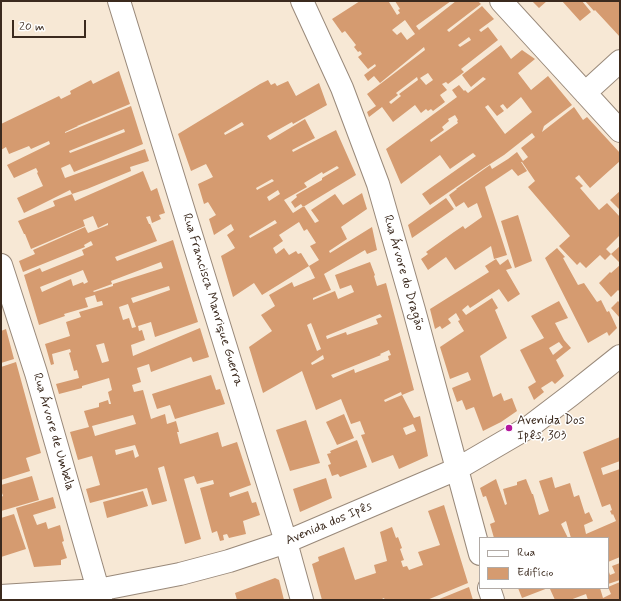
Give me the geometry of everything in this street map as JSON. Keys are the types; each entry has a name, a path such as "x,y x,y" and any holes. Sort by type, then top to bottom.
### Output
{"street":[{"name":"Rua Francisca Manrique Guerra","path":"119,1 286,542 302,600"},
{"name":"Rua Árvore do Dragão","path":"302,1 342,88 378,184 414,310 479,550"},
{"path":"501,1 620,131"},
{"path":"585,93 620,62"},
{"name":"Rua Árvore de Umbela","path":"1,265 36,373 100,595"},
{"name":"Avenida dos Ipês","path":"1,596 100,595 229,561 286,542 457,470 529,427 620,358"},
{"path":"490,589 493,600"}],"building":[{"path":"360,1 391,1 389,2 397,15 400,13 398,10 400,9 395,1 451,1 416,26 419,30 456,1 478,1 481,4 447,30 449,32 482,6 494,19 479,30 481,32 488,27 498,40 461,69 464,72 448,84 446,82 442,84 447,90 440,95 445,102 433,111 431,109 428,111 426,109 421,113 415,105 393,122 382,107 369,117 367,112 376,106 367,94 425,50 424,47 380,83 374,76 368,81 364,75 376,66 375,64 368,69 358,57 362,54 354,47 356,45 345,31 342,33 332,19","holes":["405,20 415,34 407,40 401,32 397,35 392,30","469,37 471,40 460,47 458,45","428,73 433,80 426,85 420,78","417,77 418,80 399,94 401,96 391,104 389,102 398,95 396,93"]},
{"path":"532,1 547,1 539,8"},
{"path":"562,1 582,1 591,12 580,21"},
{"path":"585,1 620,1 620,37 595,10 594,11"},
{"path":"501,45 511,59 522,50 535,59 518,73 531,90 548,76 572,105 544,126 542,132 574,107 583,120 587,117 620,153 620,161 590,188 579,175 575,178 583,186 580,188 599,210 607,203 620,217 620,235 606,249 611,254 605,260 600,255 586,268 580,262 577,265 559,246 570,236 528,187 535,181 521,162 527,171 518,176 512,169 485,187 507,255 494,259 491,246 455,270 446,257 428,270 421,259 428,254 426,252 463,226 465,229 482,217 477,203 468,208 464,202 456,207 449,195 490,165 492,169 517,152 523,161 528,157 521,148 535,137 532,133 504,155 430,205 422,194 476,156 473,153 450,169 440,155 401,184 386,149 457,97 452,90 459,85 468,93 486,79 483,77 471,87 462,75","holes":["521,97 532,112 505,134 485,107 488,105 497,116 504,111 500,106 503,104 507,109","455,115 458,123 431,142 430,140 444,130 442,127 449,121 448,119"]},
{"path":"119,71 130,104 77,126 65,133 131,106 143,144 74,172 70,164 61,168 65,178 145,149 149,161 130,167 131,171 87,189 72,194 70,190 24,213 17,198 43,186 36,168 14,178 7,165 50,144 49,141 31,149 29,146 9,154 6,147 1,150 1,124 59,96 61,99 71,94 70,91 91,80 93,84","holes":["124,129 125,132 70,153 69,151"]},
{"path":"268,80 271,85 275,83 277,86 288,81 296,96 319,83 327,105 293,124 292,122 267,136 270,140 305,119 315,138 292,150 293,152 336,130 356,175 304,206 315,223 319,221 311,210 335,194 343,205 362,193 367,209 341,227 347,239 329,251 330,253 372,227 377,250 367,254 365,250 324,274 331,290 313,298 313,300 335,291 338,299 354,292 351,285 340,289 335,275 370,262 377,286 386,283 414,390 402,395 414,418 420,416 428,456 399,469 393,455 372,463 361,435 365,434 360,421 351,424 341,399 316,410 302,371 263,393 249,347 272,331 261,315 275,306 269,295 292,282 294,287 315,278 309,266 262,295 254,283 233,297 221,256 235,248 227,235 234,230 231,224 214,235 209,219 216,215 208,202 204,204 198,184 213,177 206,164 191,171 178,134","holes":["242,122 244,125 225,135 224,133","337,166 339,168 296,195 297,197 291,202 295,208 301,204 303,207 293,213 284,200 307,187 304,183 322,172 323,174","272,179 274,181 257,190 256,188","278,190 280,194 269,201 267,197","275,220 277,223 250,238 249,236","299,222 304,231 307,229 316,243 310,246 319,260 309,266 301,253 298,254 296,251 289,255 284,248 276,254 273,248 283,241 279,235","380,314 382,317 376,319 378,324 347,335 346,332 327,339 326,336","311,323 321,349 317,351 307,325","389,350 391,355 388,356 389,360 355,373 354,369 333,378 331,375 381,355 380,354","323,355 324,359 312,365 311,363","401,392 402,395 385,402 384,400","413,424 416,431 406,435 403,428"]},
{"path":"143,171 151,191 157,188 165,213 159,215 161,219 152,223 150,216 146,217 157,241 115,257 117,261 173,240 198,322 155,337 151,322 138,326 139,331 142,330 145,340 131,345 133,356 200,328 209,357 193,362 191,357 151,372 149,364 137,368 141,382 132,385 134,392 143,390 151,419 165,414 167,424 176,421 180,444 218,432 222,447 237,442 251,485 229,493 230,497 248,491 252,503 256,502 260,515 243,521 246,534 229,538 227,534 223,535 224,540 220,541 217,531 212,533 200,488 214,484 213,480 197,484 194,476 184,479 201,539 185,544 164,466 158,468 167,501 152,505 147,488 90,503 86,489 100,485 92,456 78,460 70,432 89,427 84,411 99,407 99,403 108,400 109,404 111,404 108,392 112,390 109,378 82,386 82,388 59,394 56,384 79,378 77,370 74,371 69,353 71,352 70,349 52,354 54,364 51,365 45,344 70,336 66,322 81,317 79,312 103,305 102,301 97,302 95,295 85,298 88,307 64,314 65,316 39,325 24,275 40,268 42,272 84,255 82,250 93,245 91,241 84,245 85,247 23,272 19,261 35,254 33,250 85,227 88,233 108,225 108,223 98,228 93,216 83,220 85,226 31,249 18,221 55,206 53,201 72,194 75,201","holes":["161,262 163,268 113,284 113,286 94,292 93,291 112,284 111,281","83,270 88,282 84,284 83,282 73,286 71,279 42,292 40,287","169,286 170,290 133,303 131,298","128,304 136,327 132,328 129,318 123,320 119,307","104,343 109,361 102,363 96,345","133,415 136,424 95,436 92,426","135,445 139,456 135,458 133,450 116,455 115,450"]},
{"path":"620,191 620,210 610,200"},
{"path":"446,198 454,209 412,238 408,225"},
{"path":"518,215 532,261 515,268 501,221"},
{"path":"620,246 620,263 611,254"},
{"path":"557,248 565,257 563,258 578,285 584,283 597,302 601,300 607,312 609,311 617,328 609,336 607,332 588,343 545,258"},
{"path":"496,259 500,265 508,259 512,268 506,270 520,294 508,302 499,289 470,308 468,305 462,310 466,315 492,298 498,308 495,310 507,338 480,356 493,397 501,393 504,401 512,398 517,411 501,422 483,431 474,407 466,410 462,400 457,402 452,388 471,380 468,372 450,379 440,347 464,331 458,321 460,320 456,313 448,319 451,323 442,329 440,326 435,329 430,309 489,272 485,266"},
{"path":"620,265 620,292 618,290 611,297 599,283"},
{"path":"559,301 568,318 555,323 564,340 571,348 556,360 564,376 555,384 552,381 541,388 544,392 534,400 528,387 536,382 520,350 544,338 531,316","holes":["559,342 563,347 553,355 549,348"]},
{"path":"618,301 620,303 620,318 611,308"},
{"path":"6,329 14,359 1,363 1,331"},
{"path":"16,362 41,453 26,458 30,471 1,480 1,367"},
{"path":"211,375 216,390 220,389 225,404 175,419 170,405 157,409 152,394"},
{"path":"344,414 354,438 337,445 326,422"},
{"path":"306,420 320,463 290,471 276,430"},
{"path":"620,437 620,461 601,468 603,475 620,469 620,557 609,562 609,537 571,537 566,521 561,524 568,537 494,537 490,524 495,522 486,496 483,497 480,488 496,479 505,505 507,504 503,489 517,485 517,482 526,479 533,494 539,515 549,511 539,481 552,477 555,488 570,483 574,497 579,495 585,514 589,512 593,521 584,525 586,534 616,521 610,511 612,510 610,504 602,507 583,452"},
{"path":"357,440 367,467 340,477 338,474 332,476 328,465 331,464 327,454 331,453 330,451"},
{"path":"32,476 39,500 1,511 1,497 3,496 1,485"},
{"path":"326,478 332,498 300,512 293,489"},
{"path":"143,491 148,506 107,518 103,502"},
{"path":"53,497 56,508 33,515 37,525 46,522 48,529 60,525 64,541 62,542 67,558 61,560 61,565 34,567 16,508"},
{"path":"444,505 468,583 427,600 385,600 384,598 380,600 322,600 312,564 319,561 318,557 344,547 355,580 376,573 374,565 387,561 380,532 392,527 402,548 400,549 404,560 401,561 403,567 407,566 409,570 423,565 418,552 440,545 428,511"},
{"path":"14,514 26,549 1,557 1,518"},
{"path":"620,563 620,580 609,584 609,572 610,575 615,573 612,566"},
{"path":"275,578 279,580 284,600 237,600 235,593"},
{"path":"620,582 620,600 588,600 586,594 570,600 555,600 550,589 600,589 603,598 611,594 609,587"},
{"path":"469,587 473,600 437,600"},
{"path":"518,589 545,589 522,598"}],"place":[{"name":"Avenida Dos Ipês, 303","path":"509,428"}]}
